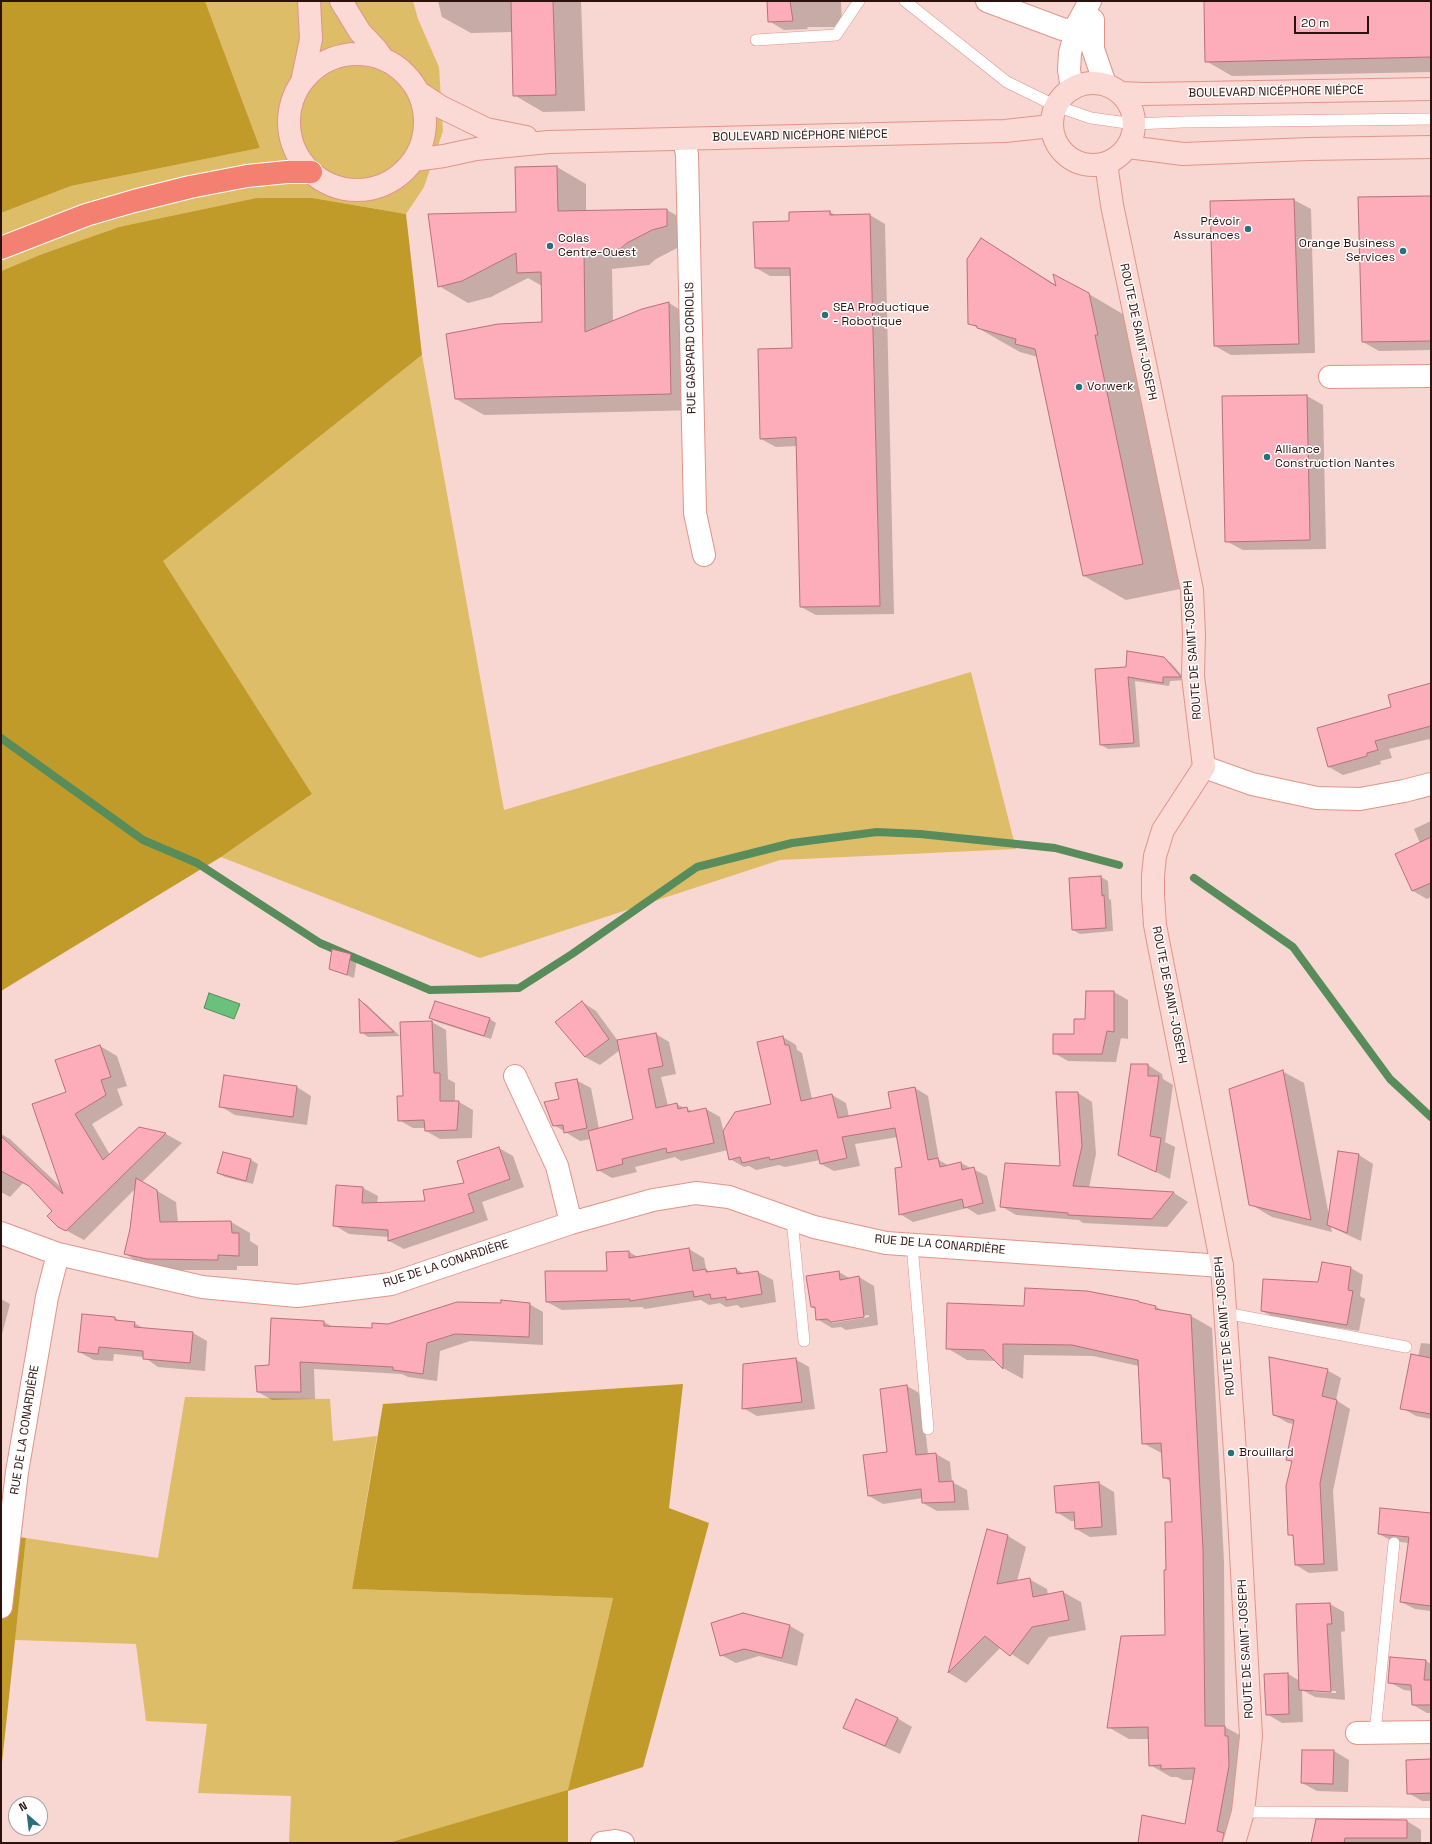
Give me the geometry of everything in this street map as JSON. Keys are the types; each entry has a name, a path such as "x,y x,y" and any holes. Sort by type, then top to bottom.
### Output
{"highway":[{"path":"1,248 86,215 148,197 246,176 287,172 310,172"}],"street":[{"path":"302,82 311,39 310,1"},
{"path":"341,1 360,32 383,59"},
{"path":"987,1 1062,29 1085,32"},
{"path":"1090,1 1078,23 1085,32 1113,89 1132,108 1134,124 1128,147 1118,157 1106,163 1091,166 1076,162 1064,153 1055,141 1053,116 1065,93 1072,89 1069,70 1070,53 1085,32 1094,1"},
{"path":"361,54 383,59 396,66 404,73 418,92 424,110 425,124 422,143 414,160 404,172 382,185 367,190 352,190 328,184 310,172 294,149 289,127 291,105 295,94 302,82 318,66 339,57 361,54"},
{"name":"BOULEVARD NICÉPHORE NIÉPCE","path":"1072,89 1082,84 1094,82 1113,89 1144,94 1431,89"},
{"name":"BOULEVARD NICÉPHORE NIÉPCE","path":"418,92 441,107 486,129 549,142"},
{"name":"BOULEVARD NICÉPHORE NIÉPCE","path":"414,160 476,149 549,142 1005,132 1053,116"},
{"name":"RUE GASPARD CORIOLIS","path":"684,139 687,155 694,513 704,555"},
{"path":"1128,147 1183,154 1309,149 1431,147"},
{"name":"ROUTE DE SAINT-JOSEPH","path":"1106,163 1107,179 1112,205 1192,590 1194,635 1193,676 1204,767 1163,830 1155,856 1153,896 1155,925 1159,948 1222,1266 1237,1481 1251,1736 1243,1812 1234,1843"},
{"path":"1330,377 1431,376"},
{"path":"1204,767 1252,784 1317,798 1360,799 1404,791 1431,784"},
{"path":"515,1076 557,1166 571,1223"},
{"name":"RUE DE LA CONARDIÈRE","path":"1,1233 58,1254 202,1287 297,1296 391,1284 571,1223 653,1200 696,1193 729,1197 814,1227 886,1243 1222,1266"},
{"name":"RUE DE LA CONARDIÈRE","path":"1,1607 17,1472 47,1297 58,1254"},
{"path":"1366,1733 1431,1732"},
{"path":"602,1843 616,1841 623,1843"}],"lane":[{"path":"756,40 836,35 859,1"},
{"path":"905,1 1007,82 1053,116 1091,118 1134,124 1431,119"},
{"path":"792,1220 804,1341"},
{"path":"912,1245 928,1429"},
{"path":"1225,1313 1406,1347"},
{"path":"1366,1733 1394,1543"},
{"path":"1243,1812 1431,1813"}],"shaded area":[{"path":"1,1 205,1 260,148 71,186 1,213"},
{"path":"205,1 413,1 418,19 439,67 443,131 424,187 406,214 313,198 119,227 42,254 1,271 1,213 71,186 260,148"},
{"path":"257,198 313,198 406,214 422,355 163,561 312,794 221,857 1,991 1,271 42,254 119,227"},
{"path":"422,355 504,810 971,672 1016,849 780,860 480,958 221,857 312,794 162,561"},
{"path":"209,993 240,1004 234,1019 204,1008"},
{"path":"683,1384 669,1508 709,1523 643,1767 568,1791 568,1843 388,1843 568,1790 613,1598 352,1589 383,1404"},
{"path":"185,1397 330,1399 333,1441 377,1436 352,1589 613,1598 568,1791 388,1843 289,1843 291,1796 198,1793 207,1724 146,1721 136,1644 15,1640 26,1538 158,1558"},
{"path":"1,1534 26,1538 1,1772"}],"building":[{"path":"511,1 553,1 556,95 513,96"},
{"path":"767,1 790,1 793,21 768,22"},
{"path":"1204,1 1431,1 1431,57 1205,62"},
{"path":"557,166 558,211 667,209 667,226 652,230 627,243 620,249 584,253 585,332 642,309 669,302 671,394 455,399 446,334 498,324 542,322 541,272 517,273 516,253 462,281 438,287 428,214 516,212 515,167"},
{"path":"1431,196 1431,341 1362,342 1358,197"},
{"path":"1294,199 1299,344 1214,346 1210,201"},
{"path":"830,211 830,215 870,214 880,606 800,607 796,437 760,439 758,349 792,348 790,268 755,268 753,222 789,221 789,212"},
{"path":"981,238 1056,286 1053,274 1089,293 1098,335 1095,335 1143,564 1083,576 1035,349 1015,344 1016,339 968,324 967,259"},
{"path":"1307,395 1310,540 1225,542 1222,396"},
{"path":"1127,651 1164,657 1181,677 1163,677 1163,683 1128,677 1134,743 1100,745 1095,669 1126,667"},
{"path":"1431,683 1431,726 1375,741 1378,750 1367,753 1367,756 1328,767 1317,728 1391,707 1388,695"},
{"path":"1431,837 1431,883 1412,891 1395,854"},
{"path":"1101,876 1106,928 1072,930 1069,878"},
{"path":"332,949 351,954 347,975 329,969"},
{"path":"1086,991 1114,991 1114,1032 1107,1031 1102,1054 1053,1054 1053,1034 1074,1034 1074,1019 1085,1019"},
{"path":"359,999 394,1032 360,1033"},
{"path":"435,1001 490,1018 484,1036 429,1018"},
{"path":"582,1001 609,1039 585,1057 555,1022"},
{"path":"432,1021 434,1073 440,1073 440,1101 459,1101 457,1130 425,1131 424,1120 398,1121 397,1096 403,1096 400,1022"},
{"path":"656,1033 663,1066 648,1069 656,1108 677,1103 678,1109 687,1107 688,1112 706,1108 714,1143 667,1153 666,1148 622,1159 623,1164 597,1171 588,1131 633,1119 617,1040"},
{"path":"783,1036 785,1045 789,1045 801,1101 832,1094 838,1118 891,1108 888,1092 915,1087 928,1160 938,1158 940,1167 961,1162 962,1170 974,1167 983,1203 964,1208 962,1199 899,1215 895,1168 902,1167 895,1128 842,1137 847,1158 820,1164 817,1150 770,1160 769,1157 742,1163 740,1157 729,1160 723,1131 735,1112 771,1104 757,1042"},
{"path":"100,1045 111,1077 101,1080 106,1095 75,1114 103,1160 139,1127 166,1133 66,1231 58,1227 47,1216 52,1211 29,1186 1,1171 1,1136 63,1194 32,1104 66,1092 55,1060"},
{"path":"1131,1064 1148,1064 1148,1076 1159,1076 1150,1136 1161,1138 1156,1172 1118,1155"},
{"path":"1283,1070 1311,1220 1249,1205 1229,1089"},
{"path":"224,1075 297,1086 293,1117 219,1107"},
{"path":"577,1079 587,1128 564,1133 563,1125 553,1126 544,1102 559,1099 555,1083"},
{"path":"1056,1092 1078,1092 1082,1146 1073,1186 1174,1192 1152,1219 1068,1215 1068,1213 1000,1207 1005,1163 1060,1166"},
{"path":"499,1147 510,1179 468,1194 474,1212 388,1241 388,1230 333,1226 336,1185 363,1187 362,1203 425,1201 423,1190 464,1183 457,1161"},
{"path":"1338,1151 1359,1154 1347,1233 1327,1225"},
{"path":"223,1152 251,1159 246,1181 217,1173"},
{"path":"136,1178 157,1190 160,1222 231,1221 232,1233 239,1233 239,1256 218,1255 218,1260 147,1259 124,1254 130,1229"},
{"path":"689,1248 693,1271 706,1269 706,1272 736,1268 737,1274 758,1271 762,1294 726,1300 726,1297 711,1299 710,1294 694,1297 693,1291 630,1301 630,1299 546,1302 545,1271 607,1271 606,1252 629,1251 629,1258"},
{"path":"1322,1262 1351,1267 1348,1290 1353,1291 1347,1325 1261,1311 1263,1279 1318,1282"},
{"path":"839,1271 840,1280 859,1276 864,1317 831,1322 827,1319 816,1320 815,1307 811,1307 806,1276"},
{"path":"1025,1288 1087,1291 1139,1301 1156,1306 1155,1309 1191,1315 1203,1550 1205,1726 1225,1726 1225,1736 1228,1736 1229,1766 1217,1831 1224,1833 1222,1843 1138,1843 1142,1815 1185,1824 1195,1768 1161,1769 1161,1765 1149,1766 1148,1727 1107,1728 1121,1636 1165,1635 1165,1522 1172,1522 1170,1478 1163,1478 1161,1443 1142,1444 1138,1360 1072,1345 1003,1344 1003,1369 984,1350 946,1349 947,1303 1024,1306"},
{"path":"501,1300 530,1303 529,1337 455,1334 427,1343 423,1374 393,1370 393,1367 300,1362 301,1392 257,1392 255,1366 269,1365 271,1318 324,1321 324,1326 372,1328 372,1323 388,1324 457,1302 501,1303"},
{"path":"82,1314 115,1317 115,1320 135,1322 134,1327 193,1332 190,1363 143,1359 143,1351 99,1347 98,1354 78,1352"},
{"path":"1411,1354 1431,1358 1431,1414 1400,1409"},
{"path":"1269,1357 1328,1369 1322,1396 1337,1400 1320,1483 1324,1564 1295,1565 1293,1535 1288,1535 1286,1486 1292,1461 1286,1460 1294,1420 1273,1415"},
{"path":"796,1358 802,1402 742,1409 743,1364"},
{"path":"907,1385 916,1455 936,1453 939,1482 953,1481 955,1502 922,1503 921,1489 868,1496 863,1455 887,1452 880,1389"},
{"path":"1099,1482 1102,1527 1075,1529 1074,1512 1056,1513 1054,1486"},
{"path":"1380,1508 1431,1513 1431,1606 1400,1602 1409,1537 1378,1534"},
{"path":"987,1529 1008,1535 997,1584 1030,1578 1033,1597 1063,1591 1069,1620 1032,1627 1010,1656 985,1636 948,1673"},
{"path":"1330,1603 1332,1624 1327,1624 1331,1692 1299,1690 1296,1604"},
{"path":"743,1613 790,1625 782,1658 744,1649 720,1656 711,1623"},
{"path":"1390,1657 1426,1660 1424,1680 1431,1680 1431,1705 1412,1705 1411,1685 1388,1683"},
{"path":"1288,1673 1289,1714 1266,1715 1264,1674"},
{"path":"856,1699 898,1718 885,1746 843,1728"},
{"path":"1302,1750 1334,1750 1333,1784 1301,1783"},
{"path":"1431,1759 1431,1793 1407,1794 1406,1760"},
{"path":"1316,1819 1407,1820 1407,1838 1345,1838 1344,1843 1311,1843"}],"waterway":[{"path":"1,738 143,840 197,863 320,943 430,990 519,988 572,954 697,867 792,843 877,832 920,834 1055,848 1119,865"},
{"path":"1194,878 1293,947 1390,1079 1431,1117"}],"place":[{"name":"Prévoir Assurances","path":"1248,229"},
{"name":"Colas Centre-Ouest","path":"550,246"},
{"name":"Orange Business Services","path":"1403,251"},
{"name":"SEA Productique - Robotique","path":"825,315"},
{"name":"Vorwerk","path":"1079,387"},
{"name":"Alliance Construction Nantes","path":"1267,457"},
{"name":"Brouillard","path":"1231,1453"}]}
